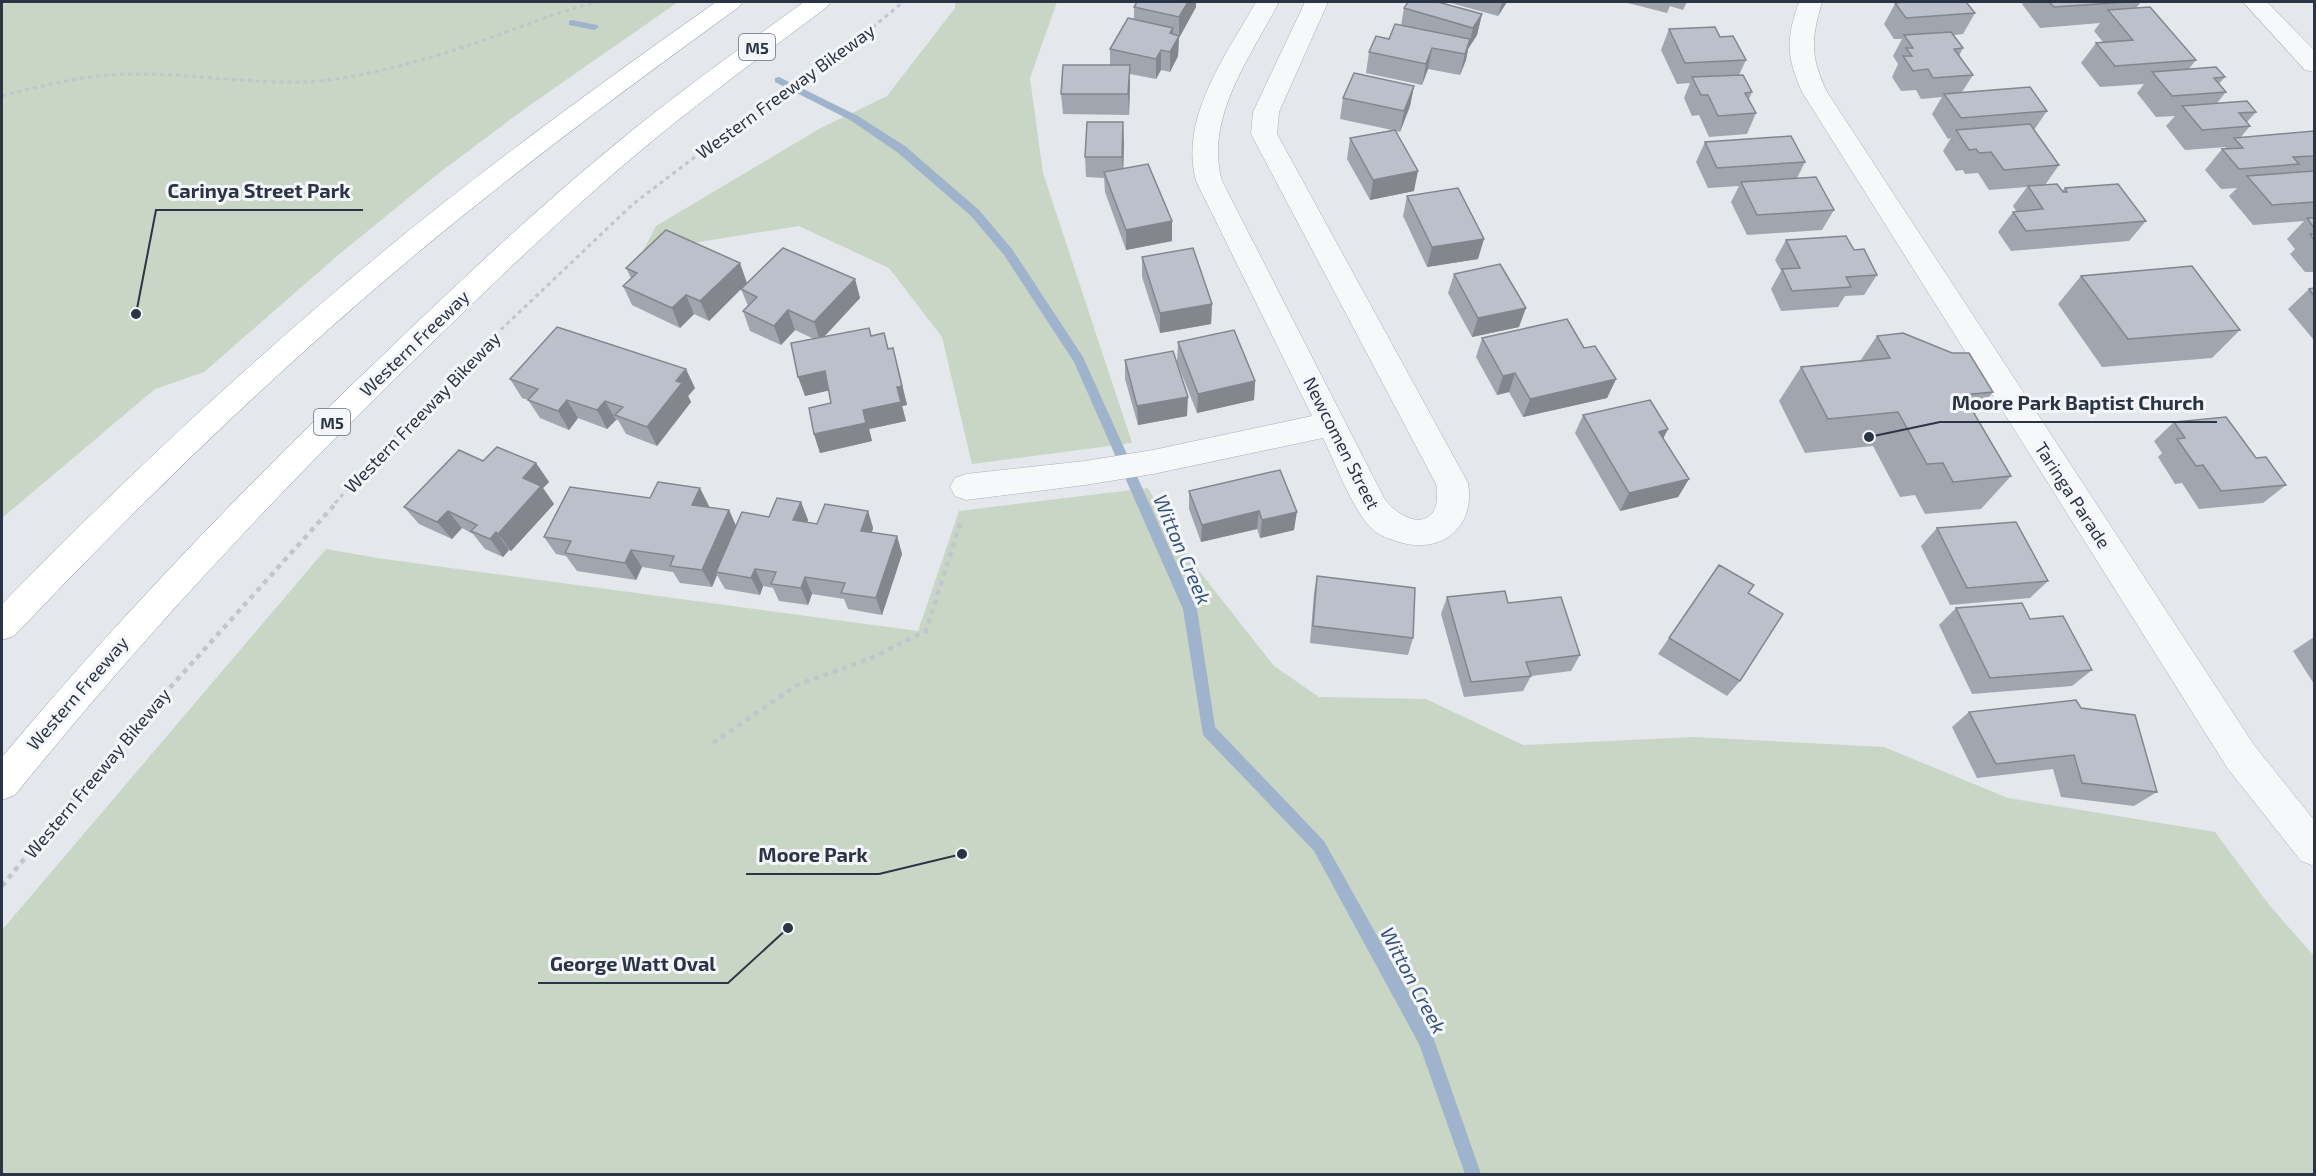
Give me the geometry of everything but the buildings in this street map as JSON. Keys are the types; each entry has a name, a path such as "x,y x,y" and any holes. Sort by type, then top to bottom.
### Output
{"highway":[{"path":"2,626 96,529 359,286 481,188 637,69 731,2"},
{"name":"Western Freeway","path":"2,783 58,713 180,576 346,408 437,320 542,221 621,153 695,93 819,2"}],"street":[{"name":"Newcomen Street","path":"1267,2 1227,81 1238,118 1264,134 1452,483 1456,504 1449,520 1428,531 1403,530 1388,524 1373,507 1209,181 1203,151 1238,118 1317,2"},
{"name":"Taringa Parade","path":"1810,2 1799,48 1802,63 1815,92 2241,757 2314,849"},
{"path":"2254,2 2314,64"},
{"path":"966,487 1085,473 1153,462 1332,424"}],"path":[{"path":"2,96 75,79 104,75 159,74 270,83 327,80 367,74 441,54 572,8 599,2"},
{"name":"Western Freeway Bikeway","path":"2,886 103,762 410,420 490,340 633,204 701,152 843,52 903,2"},
{"path":"713,743 797,685 869,659 926,631 961,519"}],"green space":[{"path":"2,2 678,2 523,110 439,173 337,256 204,372 155,389 2,518"},
{"path":"955,2 1057,2 1030,78 1043,173 1132,443 972,464 942,337 889,268 799,226 643,251 656,226 819,129 887,96 955,8"},
{"path":"1148,488 1186,554 1274,666 1319,697 1426,699 1523,745 1694,737 1884,747 2008,798 2215,832 2270,906 2314,956 2314,1174 2,1174 2,930 326,549 377,558 918,631 959,511"}],"waterway":[{"name":"Witton Creek","path":"572,23 594,27"},
{"name":"Witton Creek","path":"779,80 854,118 901,149 975,213 1008,252 1079,360 1190,609 1208,730 1319,846 1426,1040 1473,1174"}],"place":[{"name":"Carinya Street Park","path":"136,314"},
{"name":"Moore Park Baptist Church","path":"1869,437"},
{"name":"Moore Park","path":"962,854"},
{"name":"George Watt Oval","path":"788,928"}]}
